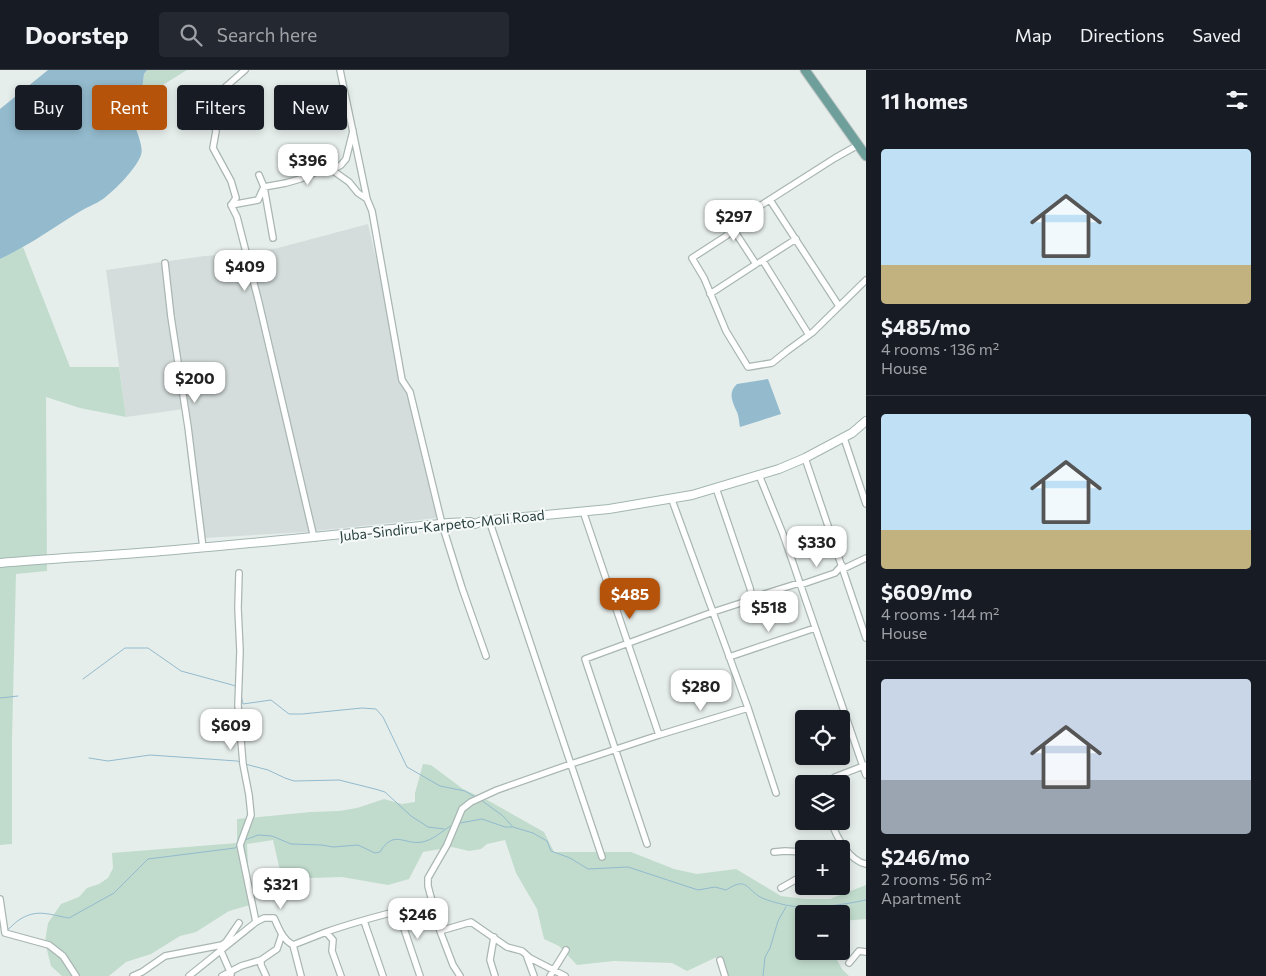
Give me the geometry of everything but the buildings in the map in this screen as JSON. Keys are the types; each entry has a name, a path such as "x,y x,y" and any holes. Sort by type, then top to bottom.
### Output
{"main road":[{"path":"805,70 866,156"},
{"name":"Juba-Sindiru-Karpeto-Moli Road","path":"0,563 203,548 442,524 470,522 476,524 482,520 609,509 672,500 759,475 805,458 844,438 866,421"}],"street":[{"path":"231,205 236,198 234,186 213,150 212,146 216,131 210,106 224,88 245,70"},
{"path":"340,70 367,199 372,211 402,380 410,392 442,524 486,656"},
{"path":"332,170 341,165 346,159 353,131"},
{"path":"858,145 752,211 733,230 692,258 726,331 748,367 772,363 809,335 866,280"},
{"path":"264,187 300,178 322,169 332,170 349,182 358,193 367,199"},
{"path":"259,175 264,187 274,238"},
{"path":"231,205 258,200 264,187"},
{"path":"770,200 839,306"},
{"path":"231,205 237,217 259,304 314,538"},
{"path":"733,230 756,264"},
{"path":"710,294 796,239"},
{"path":"763,261 809,335"},
{"path":"165,263 203,548"},
{"path":"844,438 866,504"},
{"path":"805,458 866,638"},
{"path":"759,475 783,534 866,775"},
{"path":"716,488 752,598"},
{"path":"672,500 748,708 776,794"},
{"path":"583,511 659,734"},
{"path":"488,520 602,856"},
{"path":"647,844 585,659 752,598 835,573 842,567 866,558"},
{"path":"239,573 240,652 238,705 242,764 249,795 251,815 240,845 256,922"},
{"path":"730,658 815,628"},
{"path":"460,976 452,965 440,931 428,886 428,878 447,845 462,810 471,802 497,790 659,734 748,708"},
{"path":"840,775 866,765"},
{"path":"774,852 795,852"},
{"path":"850,854 856,860 866,864"},
{"path":"781,888 795,880"},
{"path":"0,899 5,934 49,945 63,956 76,976"},
{"path":"293,945 372,917 432,901"},
{"path":"398,911 420,976"},
{"path":"189,976 234,939 264,918 274,918 282,934 293,945 301,976"},
{"path":"364,921 383,976"},
{"path":"440,931 471,922 507,947 522,951 552,973 564,976"},
{"path":"133,976 165,956 222,945 239,924"},
{"path":"326,932 334,940 332,951 341,976"},
{"path":"222,976 232,974 241,966 261,960 277,949 282,934"},
{"path":"494,937 490,960 495,976"},
{"path":"552,973 566,950"},
{"path":"221,951 232,974"},
{"path":"850,963 860,951 866,952"},
{"path":"526,954 534,976"},
{"path":"261,960 266,976"},
{"path":"720,960 725,976"}],"shaded area":[{"path":"368,224 437,518 305,532 204,538 184,409 126,417 106,270 278,248"}],"green space":[{"path":"147,70 187,70 163,85 143,85 144,74"},
{"path":"23,247 70,367 119,367 126,417 80,408 46,397 47,571 16,574 12,738 12,844 0,845 0,259"},
{"path":"423,764 431,765 463,789 489,801 544,832 554,852 631,852 674,869 697,874 736,869 781,896 805,899 830,899 840,895 850,895 850,891 866,885 866,919 850,920 850,905 795,905 795,960 837,960 849,976 726,976 719,956 687,971 672,963 614,961 577,965 559,946 544,939 537,909 516,873 505,840 487,844 481,849 469,851 452,847 423,852 409,879 388,885 342,877 311,878 281,875 273,840 247,844 250,905 229,911 196,932 180,936 151,954 126,962 109,976 62,976 51,966 45,942 48,923 61,904 79,897 87,888 99,884 108,878 113,868 112,853 237,843 237,819 339,811 357,808 384,799 402,804 415,802 415,793"}],"water":[{"path":"48,70 147,70 144,74 143,85 92,85 92,130 136,130 142,149 141,155 135,167 125,179 103,199 0,259 0,109 15,97 15,130 82,130 82,85 30,85"},
{"path":"768,379 781,414 740,427 738,414 733,403 732,390 737,384"}],"waterway":[{"path":"83,679 125,648 148,648 181,671 236,686"},
{"path":"241,695 243,704 271,700 289,714 362,708 376,709 383,717 407,767 440,786 465,791 475,797"},
{"path":"0,698 18,696"},
{"path":"89,758 108,761 150,755 237,761 241,763"},
{"path":"245,764 268,770 294,781 339,780 385,792 411,816 428,827 444,829"},
{"path":"481,800 503,816 513,827 533,833 547,841 551,851 570,858 588,869 628,867 698,890 715,887 726,890 743,884 762,898 785,905 804,907 826,906 866,900"},
{"path":"460,823 482,819 505,827 512,827"},
{"path":"245,840 258,835 272,836 291,844 333,847 358,845 375,853 380,852 385,845 396,839 412,842 426,841 454,824"},
{"path":"7,930 19,920 32,914 44,913 69,918 114,893 148,859 235,848 238,846"},
{"path":"763,976 765,957 770,948 778,921 786,907"}]}
